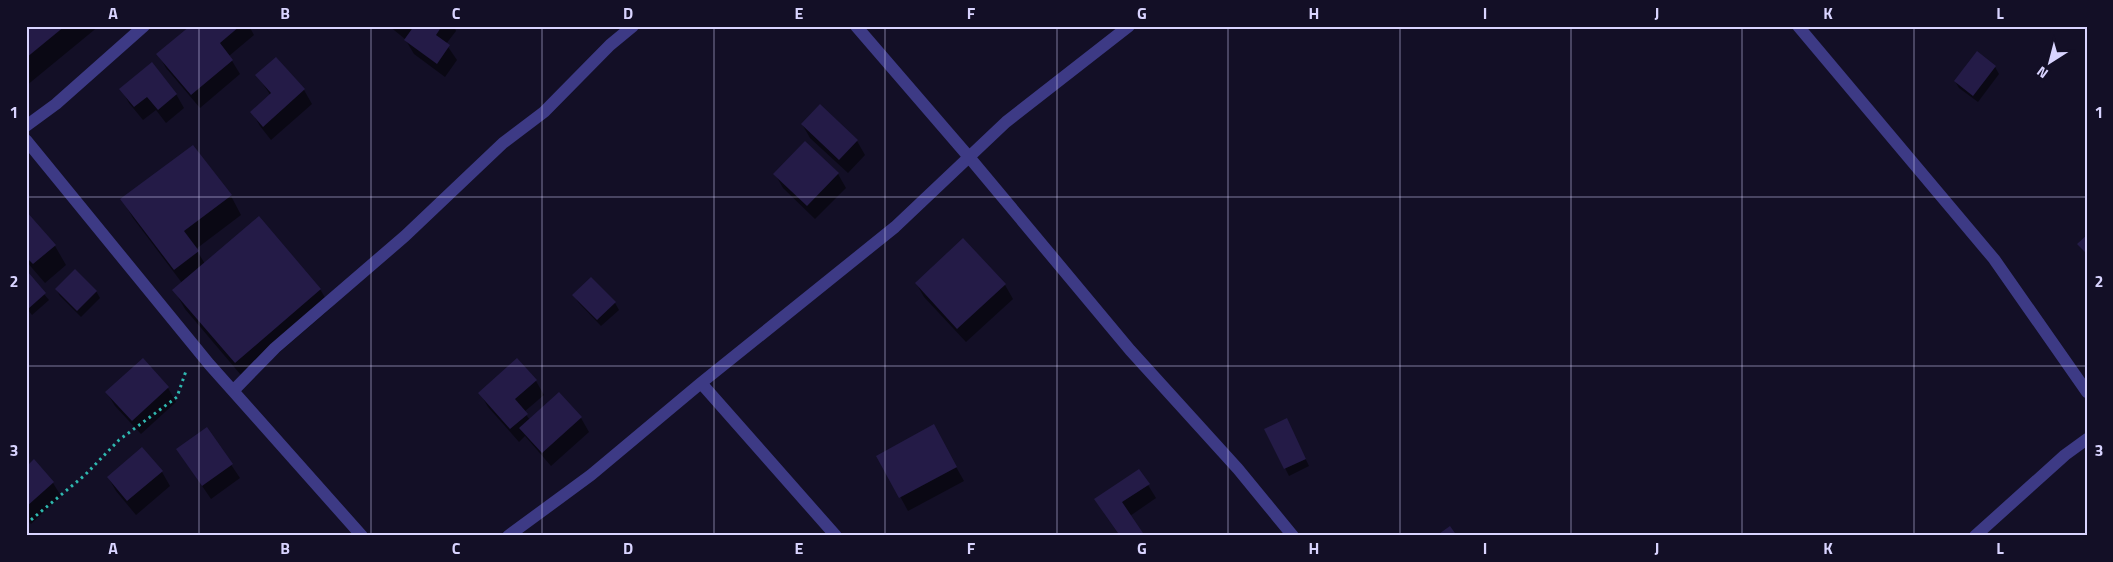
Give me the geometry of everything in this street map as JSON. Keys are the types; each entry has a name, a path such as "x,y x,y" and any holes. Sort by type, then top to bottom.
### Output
{"street":[{"path":"26,126 56,104 144,26"},
{"path":"233,391 275,348 405,236 503,143 544,112 632,26"},
{"path":"856,26 969,157 1130,350 1238,469 1293,536"},
{"path":"508,536 591,474 895,227 1006,122 1130,26"},
{"path":"1798,26 1994,259 2087,392"},
{"path":"26,140 208,364 362,536"},
{"path":"701,383 836,536"},
{"path":"1975,536 2066,455 2087,439"}],"path":[{"path":"26,524 85,475 119,440 177,397 194,345"}],"building":[{"path":"26,26 65,26 26,58"},
{"path":"190,26 240,26 220,43 233,60 191,95 156,54"},
{"path":"414,26 442,26 436,35 450,45 437,64 404,40"},
{"path":"1977,51 1996,66 1973,96 1954,81"},
{"path":"276,57 305,89 263,127 250,112 271,93 255,75"},
{"path":"152,62 177,94 158,110 147,97 134,107 119,89"},
{"path":"820,104 858,140 839,160 801,124"},
{"path":"805,141 839,173 807,206 773,174"},
{"path":"193,145 232,195 184,231 199,251 174,270 120,199"},
{"path":"26,211 56,245 33,264 26,257"},
{"path":"259,216 321,289 235,363 172,290"},
{"path":"2087,235 2087,254 2077,244"},
{"path":"963,238 1006,284 957,329 915,283"},
{"path":"75,269 97,291 77,311 55,289"},
{"path":"28,272 46,293 28,309 26,307"},
{"path":"591,277 616,302 597,320 572,295"},
{"path":"143,358 169,387 132,421 105,392"},
{"path":"517,358 537,380 515,399 528,414 510,429 478,393"},
{"path":"559,392 582,417 542,453 519,428"},
{"path":"1287,418 1306,459 1284,469 1264,429"},
{"path":"934,424 957,467 899,498 876,456"},
{"path":"207,427 233,464 202,486 176,449"},
{"path":"142,447 163,471 127,501 107,477"},
{"path":"34,459 54,482 26,507 26,467"},
{"path":"1139,469 1150,484 1122,502 1145,536 1120,536 1094,499"},
{"path":"1450,526 1457,536 1436,536"}]}
